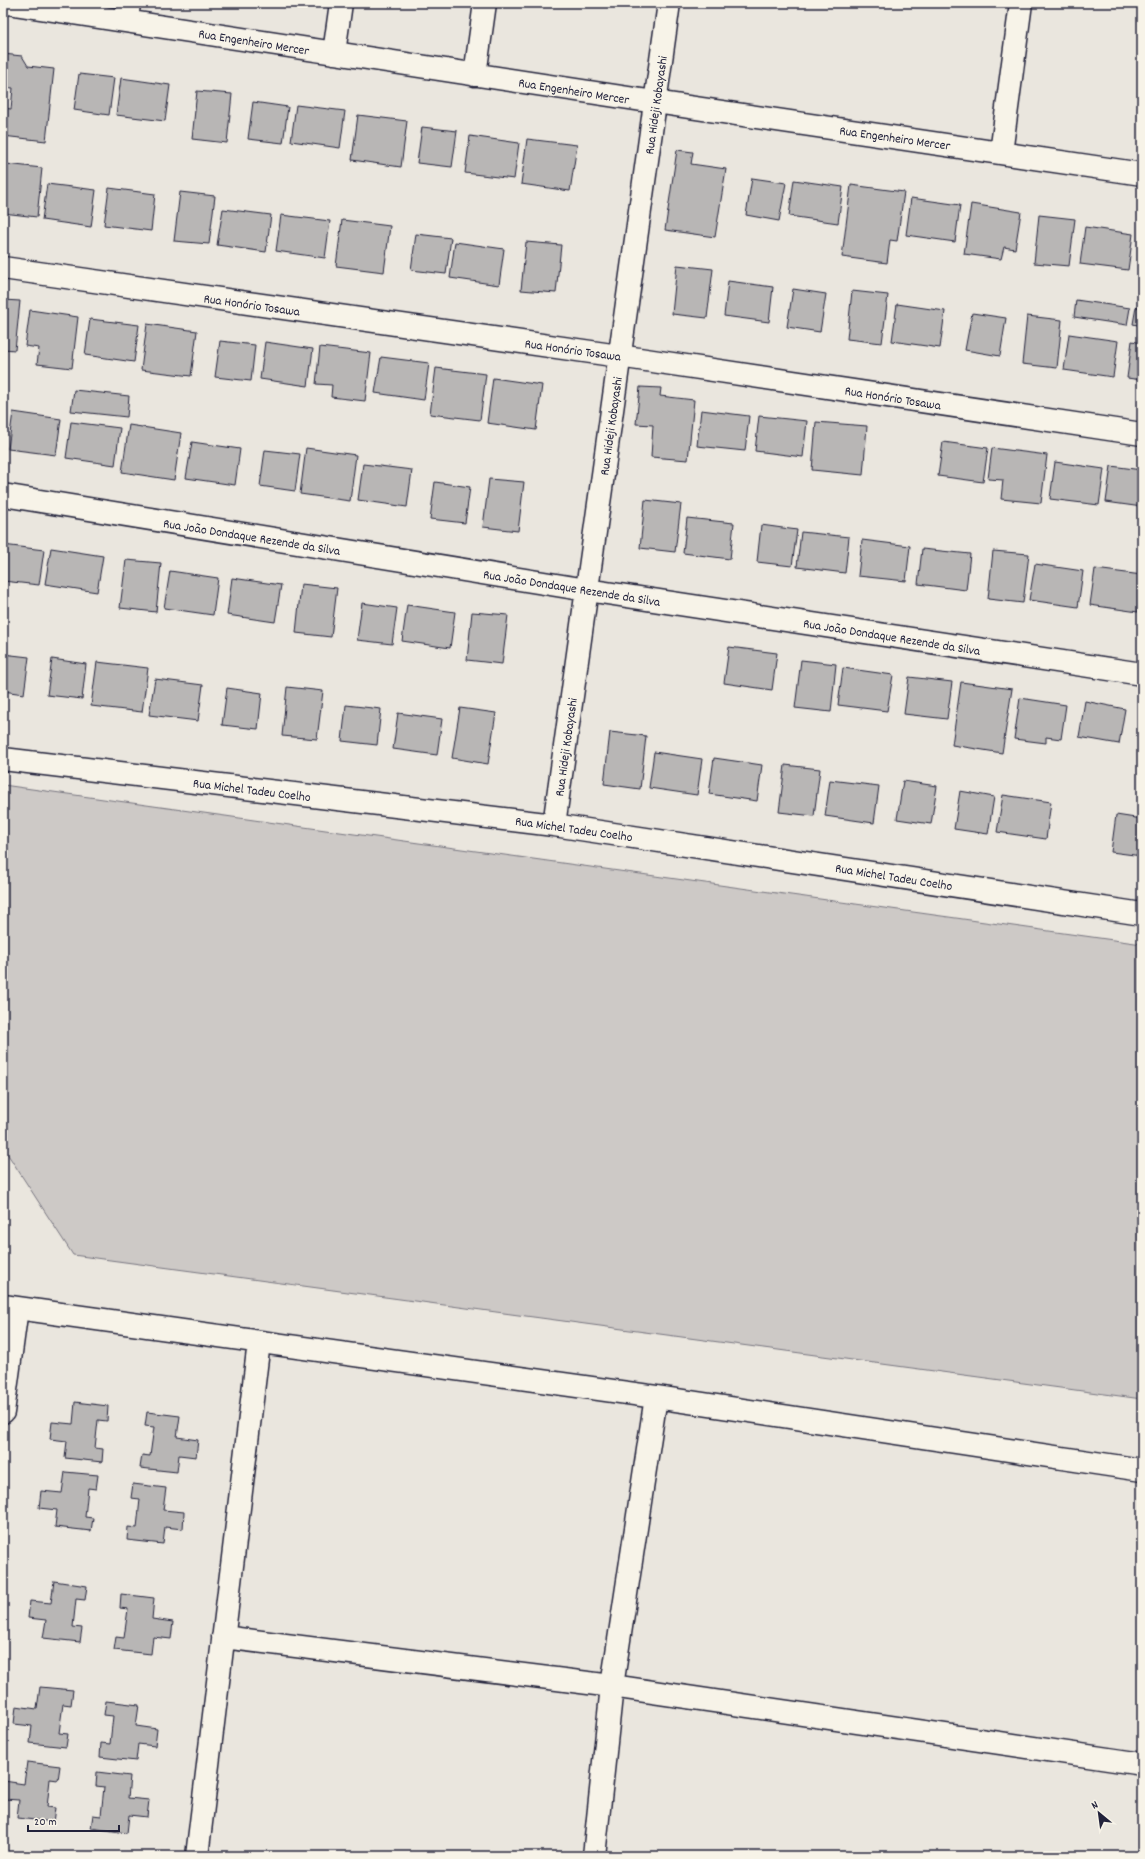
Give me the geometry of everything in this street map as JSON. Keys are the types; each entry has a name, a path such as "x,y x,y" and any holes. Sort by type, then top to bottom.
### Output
{"street":[{"name":"Rua Engenheiro Mercer","path":"7,3 128,12 334,53 1142,174"},
{"path":"334,53 342,3"},
{"path":"475,75 485,3"},
{"name":"Rua Hideji Kobayashi","path":"554,825 669,3"},
{"path":"1001,153 1022,3"},
{"name":"Rua Honório Tosawa","path":"3,268 620,356 1142,434"},
{"name":"Rua João Dondaque Rezende da Silva","path":"3,495 587,590 1142,674"},
{"name":"Rua Michel Tadeu Coelho","path":"3,759 554,825 1142,914"},
{"path":"3,1412 10,1307 656,1397 1142,1470"},
{"path":"197,1856 259,1342"},
{"path":"594,1856 612,1686 656,1397"},
{"path":"223,1637 612,1686 1142,1764"}],"shaded area":[{"path":"3,785 1142,944 1142,1399 73,1255 3,1147"}],"building":[{"path":"3,54 22,56 28,66 54,69 46,141 3,136 3,108 11,109 13,88 3,87"},
{"path":"79,74 114,78 109,115 74,110"},
{"path":"121,78 170,85 165,121 116,115"},
{"path":"197,91 232,94 227,143 192,139"},
{"path":"253,102 288,107 283,143 248,139"},
{"path":"296,105 345,111 340,148 291,141"},
{"path":"358,115 407,121 401,167 352,160"},
{"path":"422,127 457,131 452,167 417,163"},
{"path":"470,136 519,143 514,179 465,173"},
{"path":"527,139 577,145 570,191 521,184"},
{"path":"677,150 693,152 691,164 726,169 715,237 665,230"},
{"path":"6,164 42,168 37,217 3,213"},
{"path":"752,178 786,183 779,221 746,215"},
{"path":"794,180 843,187 838,223 789,216"},
{"path":"47,184 96,190 91,227 42,220"},
{"path":"851,185 904,192 897,241 890,240 887,263 842,257"},
{"path":"109,188 155,194 151,231 104,225"},
{"path":"180,192 215,196 209,244 174,241"},
{"path":"911,198 960,205 955,242 906,235"},
{"path":"971,204 1021,212 1015,249 1004,247 1001,259 964,254"},
{"path":"223,209 271,215 266,252 217,245"},
{"path":"281,215 330,221 325,258 276,251"},
{"path":"1039,215 1075,219 1069,266 1034,263"},
{"path":"342,220 390,226 384,272 336,266"},
{"path":"1085,227 1133,234 1128,270 1080,264"},
{"path":"416,234 451,238 446,274 411,270"},
{"path":"455,242 504,249 499,285 450,278"},
{"path":"526,242 561,245 556,293 521,290"},
{"path":"677,265 713,269 707,318 672,314"},
{"path":"728,281 773,287 769,322 724,316"},
{"path":"793,289 826,294 820,332 787,327"},
{"path":"852,291 888,295 882,343 847,339"},
{"path":"3,300 20,301 15,350 3,349"},
{"path":"1076,300 1130,308 1127,325 1074,317"},
{"path":"897,304 945,311 940,348 892,341"},
{"path":"1136,307 1142,308 1142,326 1133,324"},
{"path":"30,310 78,317 72,368 37,364 39,348 25,346"},
{"path":"972,313 1006,318 1000,356 965,350"},
{"path":"1027,316 1062,320 1057,368 1022,364"},
{"path":"90,319 139,325 134,362 85,355"},
{"path":"147,324 197,331 191,376 141,370"},
{"path":"1069,334 1118,341 1113,377 1064,370"},
{"path":"220,341 255,345 251,381 215,377"},
{"path":"1132,341 1142,343 1142,380 1127,378"},
{"path":"265,342 313,349 308,386 260,379"},
{"path":"320,347 371,353 365,401 331,397 332,385 316,384"},
{"path":"381,357 429,363 424,400 375,393"},
{"path":"436,368 486,374 480,420 430,414"},
{"path":"493,378 542,385 536,430 487,423"},
{"path":"640,387 661,388 660,396 694,400 688,460 651,457 653,425 636,424"},
{"path":"74,390 129,396 127,417 71,411"},
{"path":"701,410 749,416 745,451 697,446"},
{"path":"13,412 61,419 56,455 8,449"},
{"path":"759,416 807,421 803,457 755,451"},
{"path":"71,422 120,428 115,465 66,458"},
{"path":"816,422 867,426 863,475 812,470"},
{"path":"129,425 181,433 174,480 122,472"},
{"path":"192,442 240,449 235,485 186,478"},
{"path":"943,442 988,448 983,482 938,476"},
{"path":"306,448 356,455 350,501 300,494"},
{"path":"992,448 1047,455 1041,503 1001,499 1003,480 988,479"},
{"path":"265,450 300,454 295,491 260,486"},
{"path":"1055,462 1104,469 1099,505 1050,499"},
{"path":"363,464 412,470 407,507 358,500"},
{"path":"1111,466 1142,470 1142,507 1106,502"},
{"path":"489,479 524,482 518,531 483,527"},
{"path":"435,482 470,487 465,523 430,519"},
{"path":"645,500 681,504 675,552 640,548"},
{"path":"687,518 734,523 730,559 683,553"},
{"path":"761,525 797,530 792,566 757,562"},
{"path":"801,532 849,537 845,573 797,567"},
{"path":"862,540 910,546 906,581 858,576"},
{"path":"3,545 44,550 39,585 3,581"},
{"path":"51,548 103,556 97,592 45,584"},
{"path":"922,549 970,554 966,590 918,584"},
{"path":"993,551 1029,554 1023,603 988,599"},
{"path":"126,560 161,563 156,612 120,608"},
{"path":"1035,564 1083,571 1078,607 1029,600"},
{"path":"1095,569 1142,575 1138,612 1090,605"},
{"path":"170,571 218,578 213,615 164,608"},
{"path":"232,578 281,585 275,622 227,615"},
{"path":"301,584 337,588 331,637 296,633"},
{"path":"362,603 397,608 392,644 357,640"},
{"path":"407,605 455,612 450,648 402,641"},
{"path":"472,612 508,615 502,664 467,660"},
{"path":"729,647 777,653 772,690 724,683"},
{"path":"3,654 29,657 24,694 3,691"},
{"path":"52,659 86,664 82,699 47,695"},
{"path":"801,660 836,664 831,712 795,708"},
{"path":"97,662 148,668 142,712 91,706"},
{"path":"843,668 893,675 887,711 838,705"},
{"path":"909,677 952,682 947,719 904,714"},
{"path":"155,679 203,685 198,721 149,715"},
{"path":"961,682 1012,689 1002,753 952,745"},
{"path":"287,687 323,691 317,739 282,736"},
{"path":"227,688 262,693 258,729 222,725"},
{"path":"1020,698 1066,705 1061,739 1046,737 1046,743 1014,739"},
{"path":"1085,701 1125,709 1119,744 1079,737"},
{"path":"346,705 381,709 377,745 342,741"},
{"path":"460,708 496,713 488,764 452,758"},
{"path":"398,713 442,719 437,755 393,749"},
{"path":"610,732 646,736 640,789 604,784"},
{"path":"654,752 702,759 697,795 649,788"},
{"path":"714,758 762,765 757,801 709,794"},
{"path":"785,765 820,769 814,816 779,812"},
{"path":"830,780 879,786 874,823 825,816"},
{"path":"903,781 937,786 931,824 897,819"},
{"path":"960,791 994,797 988,834 954,829"},
{"path":"1003,795 1051,802 1046,839 997,832"},
{"path":"1116,815 1142,819 1142,856 1111,852"},
{"path":"75,1402 108,1406 107,1421 98,1420 95,1448 103,1449 102,1462 65,1458 67,1441 50,1439 52,1422 73,1424"},
{"path":"147,1412 180,1416 177,1437 198,1440 196,1457 179,1455 177,1472 140,1468 142,1455 150,1456 154,1427 145,1426"},
{"path":"65,1472 98,1475 96,1489 88,1488 85,1517 93,1518 91,1531 55,1527 57,1510 39,1508 41,1491 62,1493"},
{"path":"133,1484 166,1488 163,1510 184,1512 183,1529 165,1527 163,1544 127,1540 128,1527 137,1528 140,1499 131,1498"},
{"path":"54,1581 87,1586 85,1600 76,1599 73,1627 82,1628 80,1642 43,1638 46,1620 28,1618 30,1601 51,1603"},
{"path":"121,1594 154,1598 152,1619 173,1622 171,1639 153,1637 151,1654 114,1650 116,1637 124,1638 128,1609 120,1608"},
{"path":"40,1687 73,1690 71,1705 63,1704 59,1733 68,1734 66,1747 30,1743 32,1726 14,1724 16,1706 37,1709"},
{"path":"106,1701 139,1705 136,1726 157,1729 155,1746 138,1744 136,1761 100,1757 101,1743 110,1744 113,1716 104,1715"},
{"path":"27,1762 60,1766 58,1780 50,1779 47,1807 55,1808 53,1822 17,1818 19,1800 3,1799 4,1781 24,1784"},
{"path":"97,1772 130,1776 128,1798 149,1800 147,1817 129,1815 127,1833 91,1828 93,1815 101,1816 104,1787 96,1786"}]}
